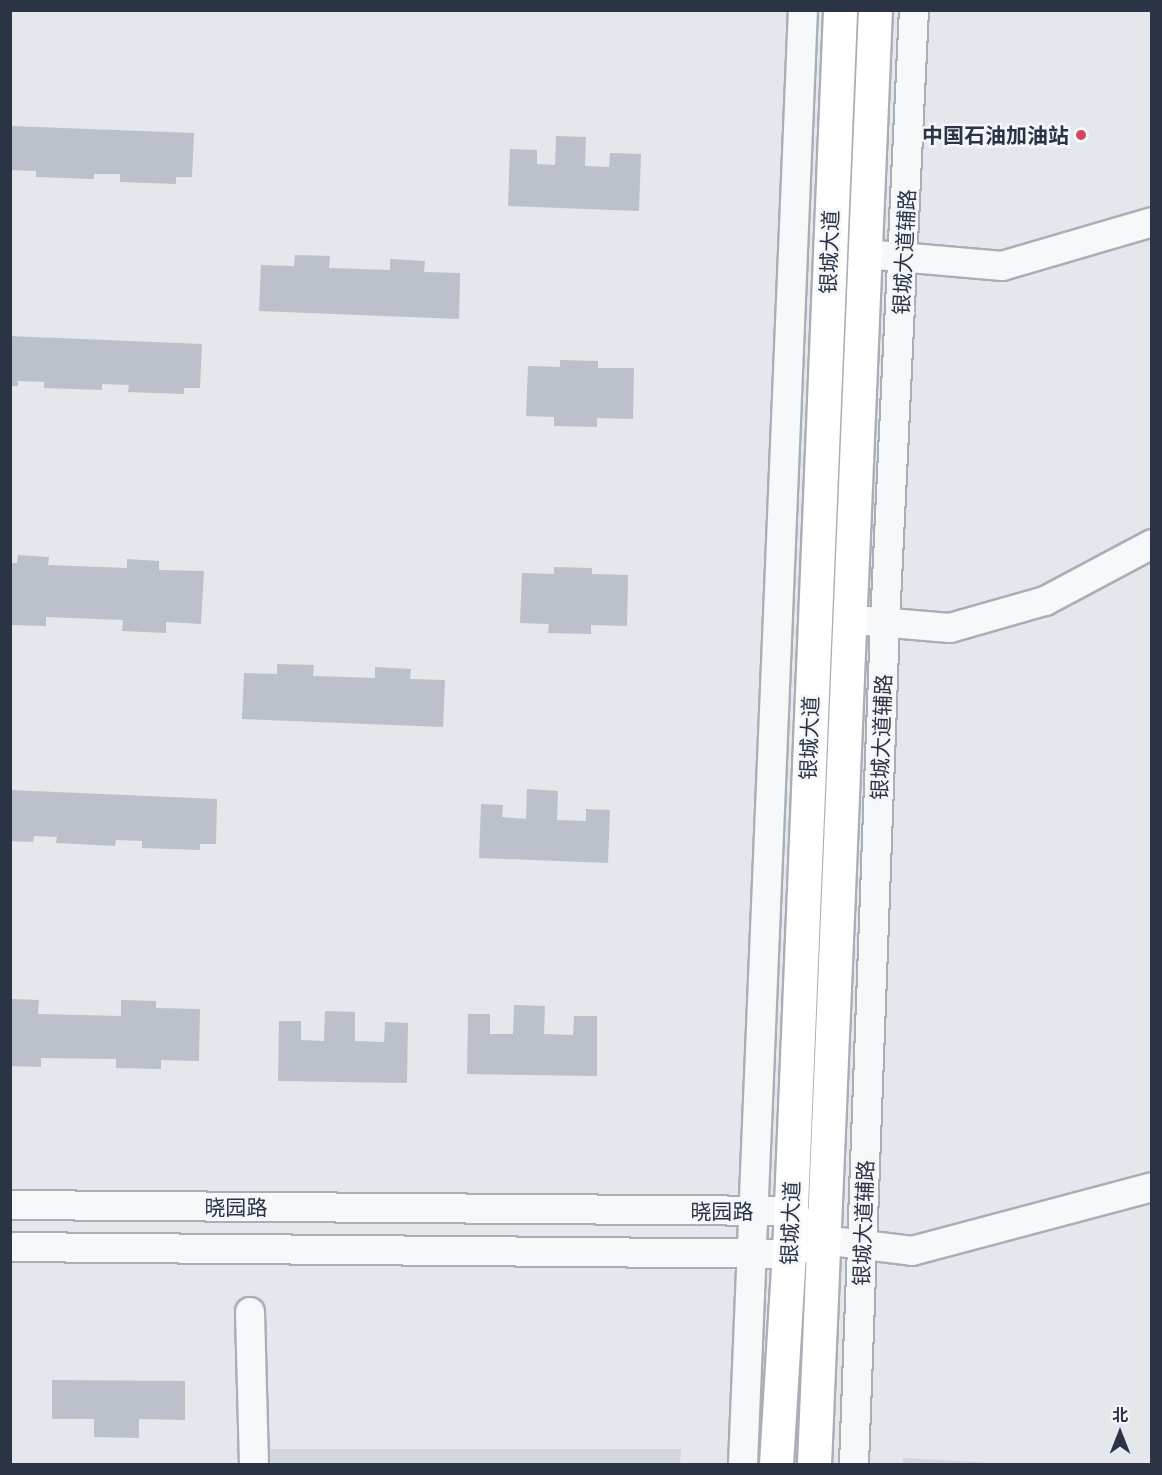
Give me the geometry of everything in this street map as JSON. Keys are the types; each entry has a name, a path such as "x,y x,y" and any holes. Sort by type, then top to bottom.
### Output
{"main road":[{"name":"银城大道","path":"776,1464 789,1254 840,10"},
{"name":"银城大道","path":"814,1464 875,10"}],"street":[{"path":"743,1464 804,10"},
{"name":"银城大道辅路","path":"854,1464 885,622 914,10"},
{"path":"865,254 1002,266 1152,222"},
{"path":"850,620 950,627 1045,601 1152,544"},
{"path":"790,1212 823,1240 912,1251 1152,1187"},
{"name":"晓园路","path":"10,1205 790,1212"},
{"name":"晓园路","path":"10,1247 789,1254 823,1240"},
{"path":"250,1312 254,1464"}],"shaded area":[{"path":"258,1449 681,1449 680,1464 258,1464"},
{"path":"903,1458 1014,1464 903,1464"}],"building":[{"path":"10,126 194,133 192,177 176,177 176,184 120,182 120,174 94,174 94,179 36,177 36,171 10,170"},
{"path":"556,136 586,137 585,166 609,167 610,153 641,154 639,211 508,206 510,149 537,150 537,164 555,165"},
{"path":"295,255 330,256 329,268 390,270 390,259 425,261 424,272 460,273 459,319 259,311 261,265 294,266"},
{"path":"10,336 202,344 200,388 184,388 184,394 128,392 129,385 102,384 102,390 44,388 44,382 18,381 18,386 10,386"},
{"path":"560,360 598,361 598,368 634,368 633,419 597,418 597,427 554,426 554,417 526,416 528,366 560,367"},
{"path":"18,555 49,557 48,565 127,568 127,559 159,561 159,570 204,571 201,624 166,622 166,633 122,631 123,620 46,617 46,626 10,625 10,563 17,563"},
{"path":"554,567 592,568 592,574 628,575 627,626 591,625 591,634 548,633 549,624 520,623 522,573 554,574"},
{"path":"277,664 314,665 313,676 375,678 375,667 411,669 410,679 445,680 443,727 242,719 244,673 277,674"},
{"path":"527,789 558,791 557,820 586,821 586,809 610,810 608,863 479,858 481,804 503,805 502,817 526,819"},
{"path":"10,790 217,799 216,844 200,844 200,850 142,848 142,841 116,840 115,846 56,843 57,837 34,836 33,842 10,841"},
{"path":"10,999 39,1000 38,1014 121,1016 121,1000 156,1001 156,1008 200,1009 199,1061 161,1060 161,1069 116,1068 116,1059 41,1058 41,1067 10,1066"},
{"path":"514,1005 545,1006 544,1034 573,1035 574,1016 597,1016 597,1076 467,1074 468,1014 490,1014 490,1034 513,1034"},
{"path":"325,1011 355,1012 355,1041 384,1042 385,1022 408,1023 407,1083 278,1081 279,1021 301,1021 301,1040 324,1041"},
{"path":"52,1380 185,1381 185,1420 139,1419 139,1438 94,1437 94,1419 52,1419"}],"place":[{"name":"中国石油加油站","path":"1081,135"}]}
